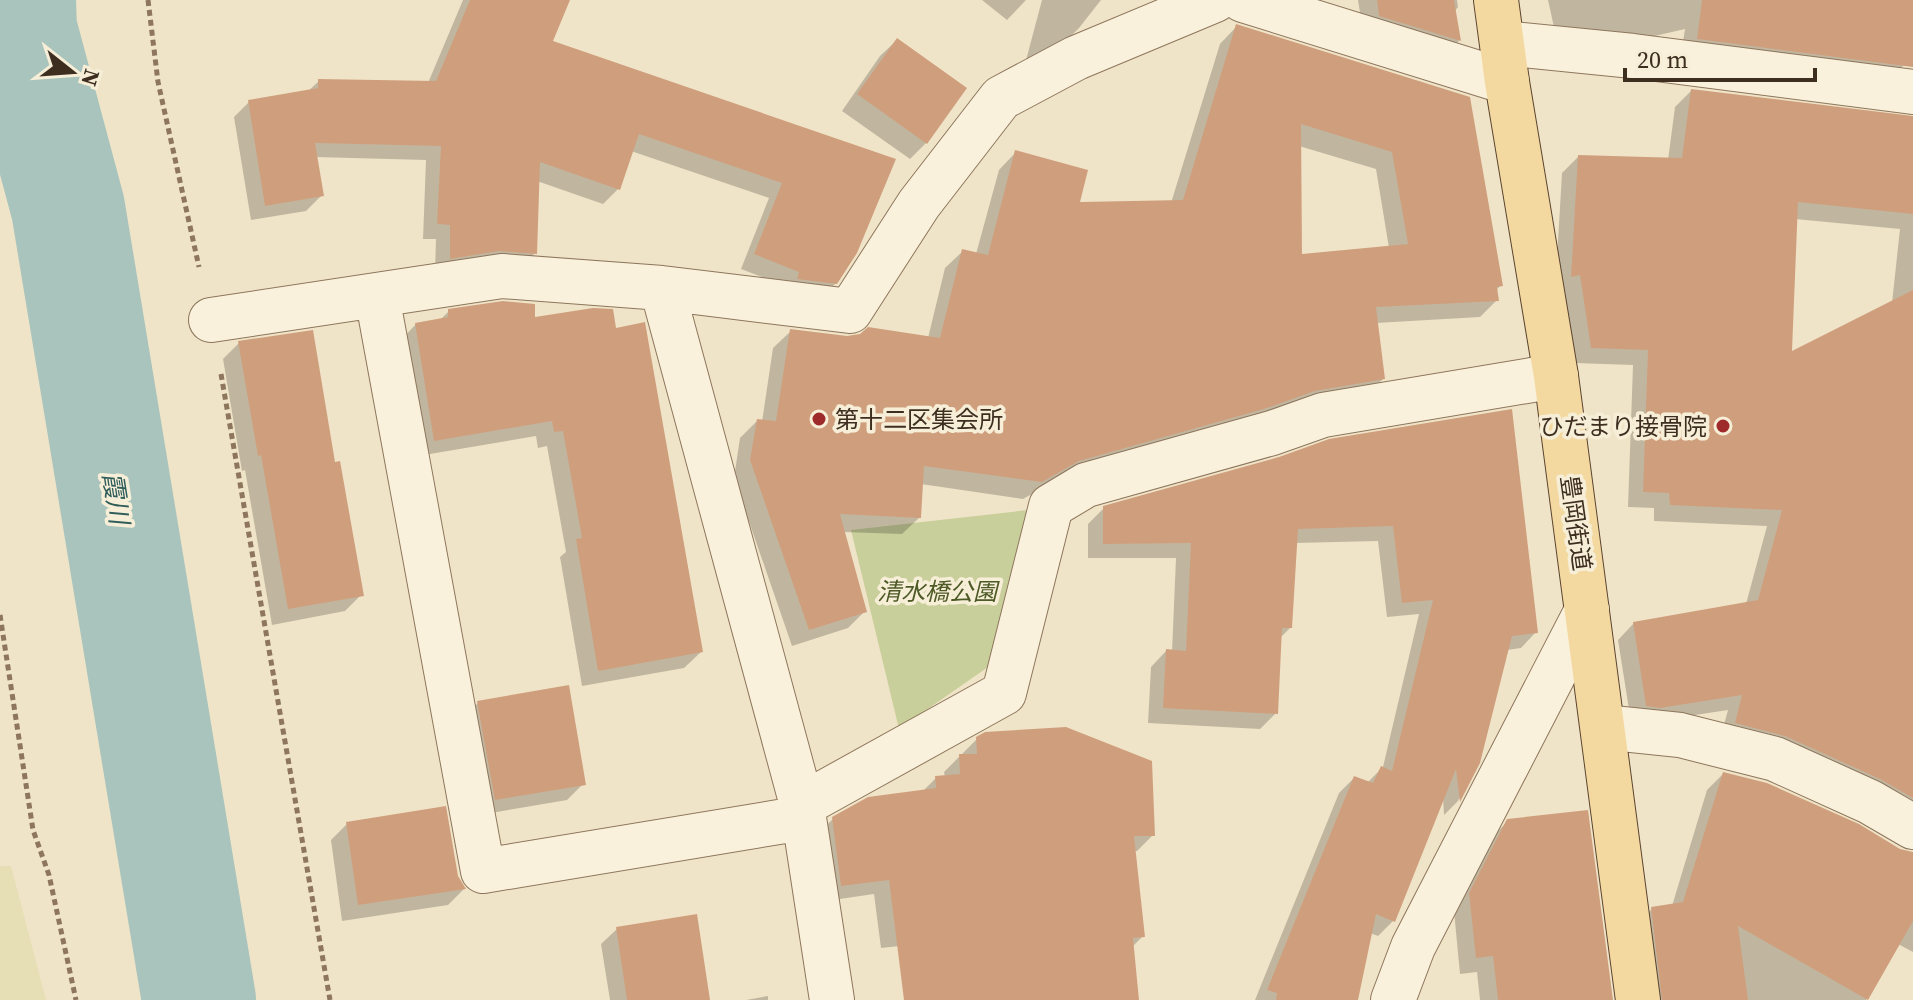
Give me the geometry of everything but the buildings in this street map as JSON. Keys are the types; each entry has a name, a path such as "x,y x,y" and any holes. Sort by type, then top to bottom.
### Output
{"main road":[{"name":"豊岡街道","path":"1496,0 1556,376 1638,1000"}],"street":[{"path":"211,320 502,276 662,288 850,311 919,204 1001,98 1076,58 1215,0"},
{"path":"1243,0 1505,63 1633,56 1913,92"},
{"path":"662,288 802,812 832,1000"},
{"path":"377,296 483,871 802,812 1004,693 1051,506 1086,485 1272,433 1323,415 1556,376"},
{"path":"1393,1000 1413,947 1587,610"},
{"path":"1603,727 1680,735 1775,759 1870,802 1913,827"}],"path":[{"path":"148,0 158,82 211,320 330,1000"},
{"path":"0,615 33,830 49,875 76,1000"}],"shaded area":[{"path":"0,866 11,866 46,1000 0,1000"}],"green space":[{"name":"清水橋公園","path":"1028,510 991,665 899,729 851,530"}],"waterway":[{"name":"霞川","path":"19,0 20,29 68,208 199,1000"}],"place":[{"name":"第十二区集会所","path":"819,419"},
{"name":"ひだまり接骨院","path":"1723,426"}]}
